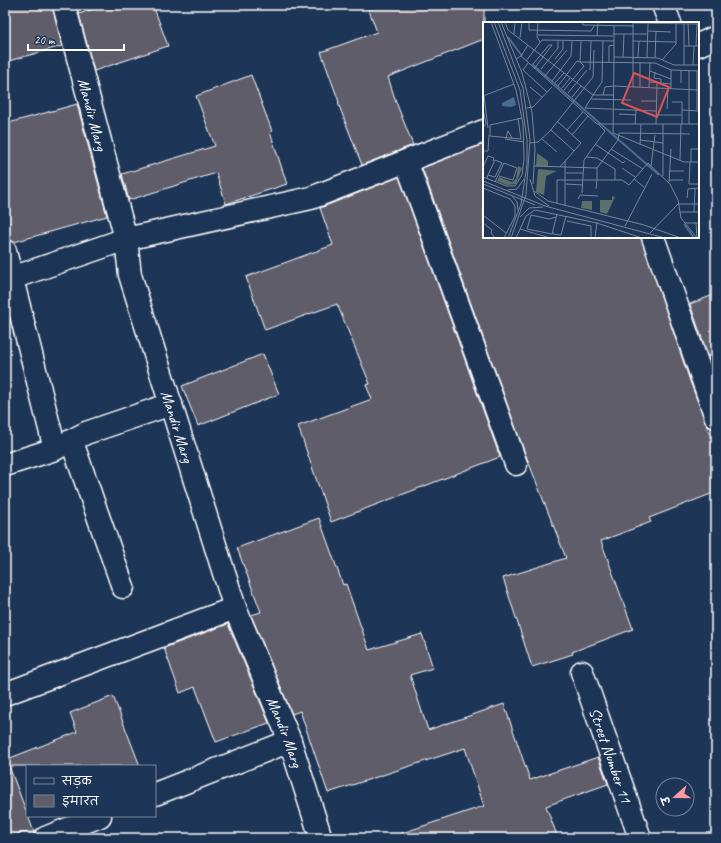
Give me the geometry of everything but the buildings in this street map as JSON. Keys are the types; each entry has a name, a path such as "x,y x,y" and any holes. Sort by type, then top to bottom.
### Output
{"street":[{"name":"Mandir Marg","path":"64,5 126,239 130,275 234,608 290,740 322,838"},
{"path":"663,5 670,22"},
{"path":"699,45 716,37"},
{"path":"12,278 126,239 311,198 483,130"},
{"path":"406,161 516,464"},
{"path":"653,238 716,418"},
{"path":"5,251 63,445 123,587"},
{"path":"5,465 63,445 86,434 171,404"},
{"path":"5,694 234,608"},
{"name":"Street Number 11","path":"582,672 640,838"},
{"path":"156,794 290,740"},
{"path":"45,838 98,817"}]}
